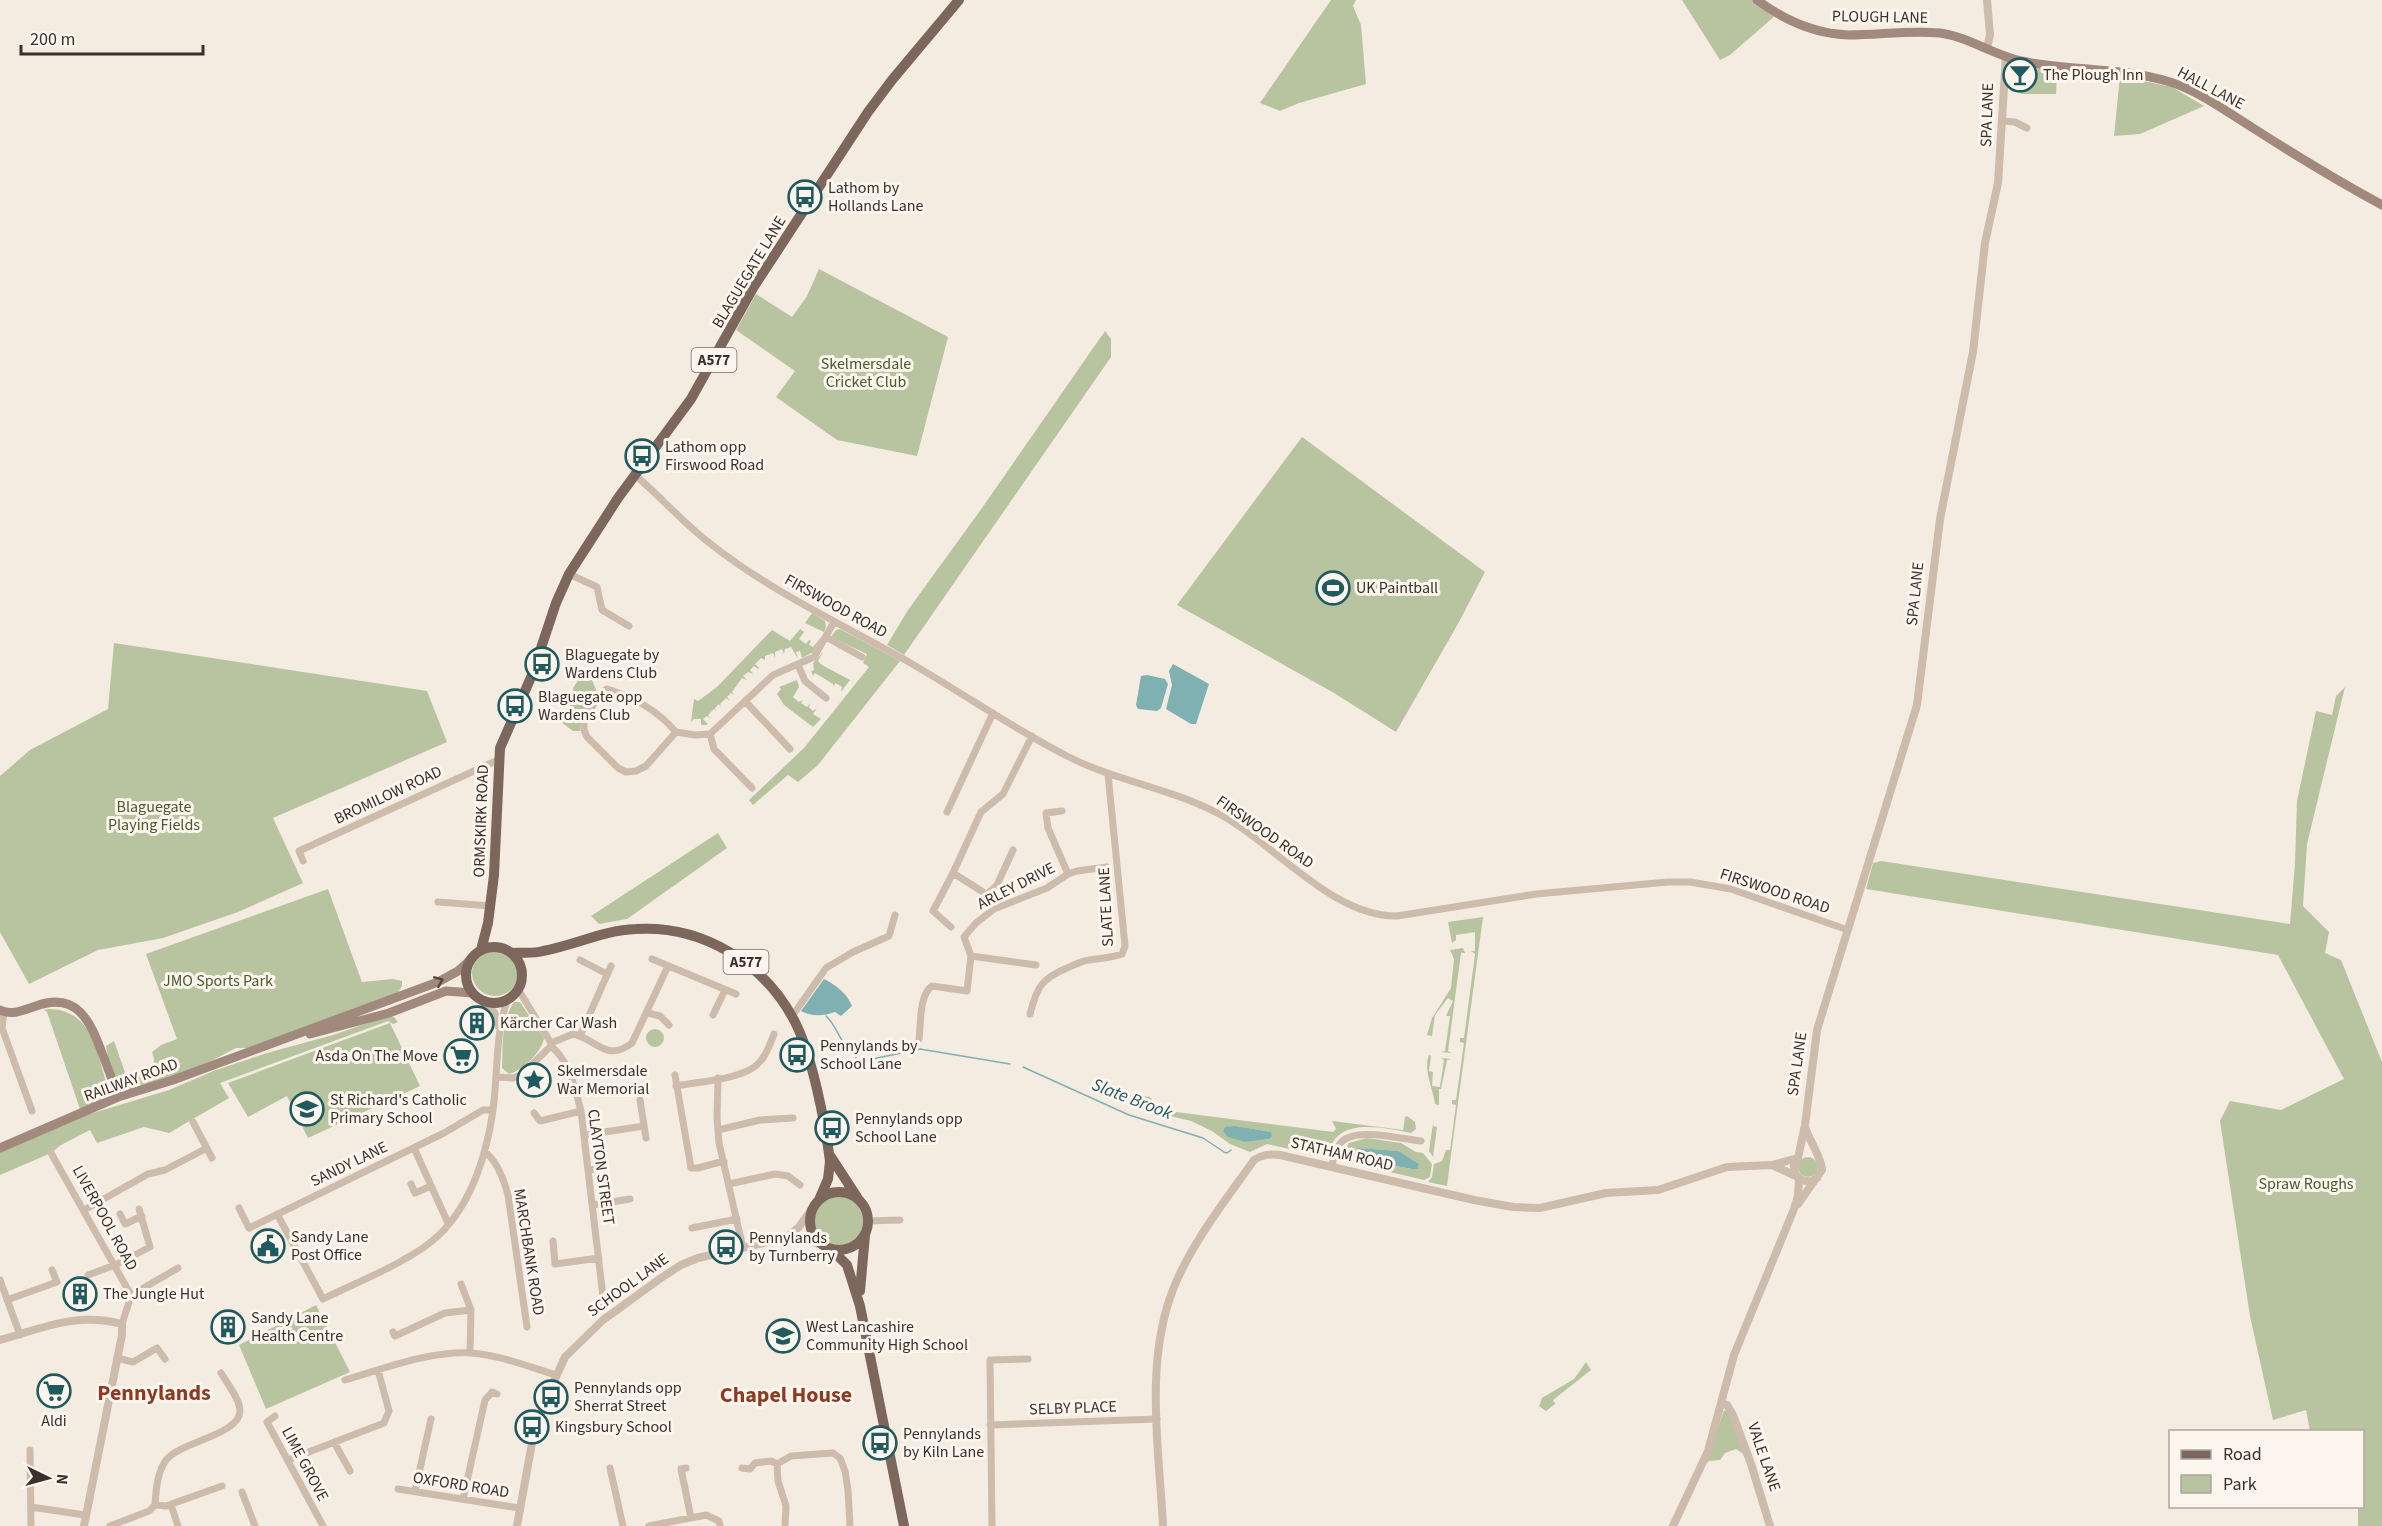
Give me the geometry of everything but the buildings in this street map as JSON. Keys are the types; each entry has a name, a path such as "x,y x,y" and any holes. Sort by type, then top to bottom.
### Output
{"main road":[{"name":"PLOUGH LANE","path":"1757,0 1786,18 1827,33 1846,35 1938,33 1959,38 2006,56"},
{"name":"BLAGUEGATE LANE","path":"510,722 532,675 556,603 569,574 635,475 691,399 753,288 868,112 903,66 956,4"},
{"name":"HALL LANE","path":"2006,56 2022,61 2146,77 2178,84 2382,205"},
{"name":"ORMSKIRK ROAD","path":"481,950 491,906 494,875 498,760 510,722"},
{"path":"488,923 498,947 481,950 469,961 465,978 472,993 484,1002 492,1004 507,1000 518,989 522,970 511,953"},
{"name":"A577","path":"498,947 511,953 541,952 612,932 652,928 677,931 705,939 745,962 774,989 798,1029 809,1062 829,1155 829,1173 810,1224 819,1241 847,1265 860,1306 904,1526"},
{"name":"A577","path":"522,970 532,958 541,952"},
{"name":"RAILWAY ROAD","path":"0,1148 118,1097 162,1084 412,992 449,977 469,961"},
{"name":"RAILWAY ROAD","path":"273,1043 389,1013 447,991 472,993"},
{"path":"412,992 427,999"},
{"path":"2,1011 14,1013 53,1002 67,1004 80,1011 93,1027 118,1097"},
{"name":"A577","path":"829,1155 867,1213 861,1264 860,1306"},
{"path":"817,1203 835,1192 843,1192 859,1200"},
{"path":"829,1248 848,1248 861,1239 867,1227"}],"street":[{"path":"1987,0 1990,35 1987,48"},
{"name":"SPA LANE","path":"1798,1158 1805,1125 1817,1030 1917,705 1940,519 1973,352 1986,236 1999,170 2006,56"},
{"path":"2002,121 2015,122 2027,128"},
{"name":"FIRSWOOD ROAD","path":"635,475 712,545 762,580 834,622 881,646 1066,756 1107,774 1192,801 1222,815 1317,885 1365,913 1377,916 1397,916 1536,894 1690,882 1731,889 1848,930"},
{"path":"569,574 597,586 602,610 629,626"},
{"path":"676,732 646,766 636,771 626,772 618,768 587,737 584,722 599,694 608,689 628,695 646,706 668,722 676,732 695,735 710,734 773,675 814,657 834,622"},
{"path":"826,637 862,657"},
{"path":"798,665 805,681 826,698"},
{"path":"745,701 789,749"},
{"path":"947,812 993,713"},
{"path":"710,734 714,749 752,788"},
{"path":"951,927 933,911 981,812 1003,794 1032,736"},
{"name":"BROMILOW ROAD","path":"303,861 299,851 498,760"},
{"name":"SLATE LANE","path":"1030,1014 1035,994 1041,983 1050,976 1086,960 1122,954 1125,946 1107,774"},
{"path":"1062,811 1046,813 1048,828 1068,874"},
{"path":"986,896 997,885 1013,850"},
{"name":"ARLEY DRIVE","path":"971,956 965,946 964,937 976,922 994,909 1047,888 1068,874 1107,867"},
{"path":"953,873 973,884 986,896 994,909"},
{"path":"438,902 491,906"},
{"path":"795,1012 826,968 853,951 888,936 895,915"},
{"path":"919,1039 924,996 928,988 932,986 967,991 971,956 1036,965"},
{"path":"580,960 607,974"},
{"path":"652,960 736,994"},
{"path":"580,1036 611,966"},
{"path":"496,1077 513,1078 521,1075 551,1044 565,1036 580,1036 608,1051 624,1049 632,1043 648,1013 668,966"},
{"path":"518,989 551,1044"},
{"path":"712,1016 724,990"},
{"path":"278,1214 323,1299 415,1252 440,1234 460,1208 485,1152 493,1110 499,1028 507,1000"},
{"path":"484,1002 495,1013 499,1028"},
{"path":"2,1011 2,1028 32,1111"},
{"path":"648,1013 660,1016 669,1025"},
{"path":"676,1086 751,1069 766,1054 774,1034"},
{"name":"CLAYTON STREET","path":"551,1044 562,1057 573,1082 581,1111 604,1302 612,1298"},
{"path":"675,1075 691,1168 724,1161"},
{"path":"718,1078 718,1130 743,1248"},
{"path":"640,1100 646,1138"},
{"name":"SANDY LANE","path":"239,1208 249,1228 466,1122 483,1110 493,1110"},
{"path":"534,1113 540,1121 581,1111"},
{"path":"718,1130 760,1120 793,1118"},
{"path":"193,1122 212,1158"},
{"name":"SPA LANE","path":"1805,1125 1810,1145 1818,1157"},
{"path":"585,1135 644,1126"},
{"path":"1331,1167 1340,1143 1350,1135 1364,1134 1421,1141"},
{"path":"84,1210 148,1174 165,1170 207,1148"},
{"path":"414,1148 448,1223"},
{"name":"MARCHBANK ROAD","path":"485,1152 490,1156 503,1178 508,1195 527,1326"},
{"name":"LIVERPOOL ROAD","path":"51,1153 132,1297"},
{"path":"1673,1526 1708,1451 1739,1340 1794,1209 1798,1196 1798,1178 1794,1166 1798,1158 1810,1154 1818,1157 1822,1165 1817,1178 1794,1209"},
{"name":"STATHAM ROAD","path":"1163,1526 1157,1419 1158,1353 1161,1328 1174,1287 1197,1242 1258,1156 1280,1155 1474,1200 1513,1207 1540,1208 1606,1194 1658,1190 1727,1167 1772,1165 1798,1158"},
{"name":"STATHAM ROAD","path":"1772,1165 1798,1178"},
{"path":"589,1170 602,1168"},
{"path":"729,1184 775,1174 788,1176 800,1185"},
{"path":"1798,1178 1806,1182 1817,1178"},
{"path":"411,1184 415,1193 431,1186"},
{"path":"593,1205 630,1199"},
{"path":"786,1238 799,1227 817,1203"},
{"path":"88,1275 115,1266 153,1247 140,1212 125,1224 120,1214"},
{"path":"692,1228 736,1219"},
{"path":"867,1227 900,1220"},
{"name":"SCHOOL LANE","path":"517,1526 537,1422 556,1375 565,1357 603,1320 690,1260 786,1238 805,1239 829,1248"},
{"path":"553,1241 555,1264 599,1258"},
{"path":"84,1526 122,1324 132,1297 141,1289 178,1268"},
{"path":"7,1300 57,1282 52,1270"},
{"path":"0,1280 20,1335"},
{"path":"461,1284 471,1310 470,1353"},
{"path":"393,1332 395,1336 445,1313 471,1310"},
{"path":"0,1340 54,1324 81,1319 122,1324"},
{"path":"117,1358 133,1362 157,1348 165,1359"},
{"path":"345,1380 441,1354 470,1353 488,1355 556,1375"},
{"path":"992,1526 990,1360 1028,1359"},
{"path":"288,1460 379,1426 386,1420 388,1408 378,1370"},
{"path":"110,1526 149,1511 155,1505 161,1468 170,1456 183,1447 230,1428 237,1422 238,1404 221,1373"},
{"path":"463,1499 485,1400 492,1392 497,1394"},
{"name":"VALE LANE","path":"1722,1403 1727,1405 1733,1415 1770,1526"},
{"name":"LIME GROVE","path":"275,1416 267,1422 323,1526"},
{"path":"415,1491 431,1419"},
{"name":"SELBY PLACE","path":"990,1425 1157,1419"},
{"path":"334,1442 350,1472"},
{"path":"30,1450 31,1526"},
{"path":"777,1464 791,1456 833,1454 840,1458 848,1490 850,1526"},
{"path":"742,1468 750,1469 755,1463 771,1461 777,1464"},
{"path":"777,1464 778,1481 786,1506 785,1526"},
{"path":"610,1468 623,1526"},
{"path":"686,1468 681,1469 691,1518"},
{"path":"155,1505 171,1505 222,1486"},
{"name":"OXFORD ROAD","path":"398,1489 519,1508"},
{"path":"242,1492 255,1526"},
{"path":"171,1505 178,1526"},
{"path":"31,1507 85,1515"},
{"path":"649,1526 706,1515 719,1521 720,1526"}],"green space":[{"path":"1331,0 1356,0 1353,6 1361,25 1366,84 1299,103 1280,111 1260,103"},
{"path":"1682,0 1754,0 1776,15 1730,55 1720,60"},
{"path":"2037,67 2057,69 2056,94 2021,94 2021,86 2029,86 2037,80"},
{"path":"2120,76 2172,87 2204,106 2140,134 2114,136"},
{"name":"Skelmersdale Cricket Club","path":"819,269 948,337 917,456 837,440 776,397 795,371 736,330 756,294 792,317 807,296"},
{"path":"1105,331 1111,339 1111,357 904,655 887,645 908,610"},
{"name":"UK Paintball","path":"1302,437 1485,572 1396,732 1334,693 1177,605"},
{"path":"812,613 825,621 824,632 805,623"},
{"path":"800,629 804,632 799,639 806,644 809,640 811,641 809,645 813,647 822,636 813,652 802,658 800,651 796,652 798,659 791,647 785,649 784,654 782,649 775,652 775,658 773,653 765,656 765,660 761,658 755,664 759,668 754,666 750,670 753,674 748,672 743,676 747,680 742,678 732,692 734,695 731,693 727,697 730,701 726,698 720,704 721,707 719,704 715,708 716,711 714,709 708,715 711,719 707,716 703,719 708,724 701,725 701,719 694,719 691,722 694,699 698,701 717,687 772,630 790,641"},
{"path":"840,629 900,661 818,765 798,782 788,775 753,805 749,800 804,748 869,667 863,663 867,654 831,637 836,630"},
{"name":"Blaguegate Playing Fields","path":"114,643 427,691 447,742 273,818 303,883 238,912 163,938 98,950 29,984 0,932 0,776 30,750 108,709"},
{"path":"823,652 818,661 850,680 841,692 842,687 836,683 833,686 815,673 813,676 811,671 814,670 813,663"},
{"path":"579,679 592,680 597,692 581,724 580,731 573,731 561,722 574,698 573,688"},
{"path":"797,680 799,687 793,697 799,702 803,700 801,703 807,707 810,703 809,707 813,711 817,708 813,714 821,719 813,727 784,705 777,694 781,689 779,687"},
{"name":"Spraw Roughs","path":"2345,687 2307,844 2303,906 2329,932 2325,953 2341,960 2382,1062 2382,1526 2358,1526 2358,1508 2364,1508 2364,1430 2310,1430 2306,1410 2273,1420 2250,1316 2220,1121 2230,1101 2281,1110 2344,1079 2278,955 1866,889 1873,863 1881,861 2290,924 2297,801 2316,711 2332,715 2336,696"},
{"path":"718,833 727,848 627,919 599,924 591,916"},
{"name":"JMO Sports Park","path":"328,889 362,982 393,979 402,981 398,993 250,1048 236,1048 192,1071 128,1089 120,1086 110,1067 106,1046 114,1041 126,1075 135,1077 153,1068 152,1052 161,1045 177,1039 146,954"},
{"path":"1483,917 1447,1186 1428,1182 1432,1177 1434,1164 1442,1161 1446,1150 1450,1150 1456,1105 1452,1104 1452,1100 1456,1100 1464,1043 1460,1042 1460,1038 1464,1038 1475,954 1471,951 1475,951 1475,932 1456,935 1456,940 1452,943 1448,922"},
{"path":"1463,948 1465,953 1461,953 1448,1051 1452,1053 1441,1052 1445,1051 1450,1016 1446,1016 1453,1001 1448,998 1435,1015 1432,1036 1427,1035 1432,1018 1451,988 1454,959 1450,950"},
{"path":"495,950 511,957 518,973 511,989 495,996 479,989 472,973 479,957"},
{"path":"514,1002 520,1002 544,1038 540,1049 531,1060 509,1074 502,1068 503,1042 507,1017"},
{"path":"44,1010 63,1011 75,1017 91,1037 109,1091 96,1103 80,1109 47,1012"},
{"path":"385,1017 394,1017 398,1022 393,1024 388,1021 220,1083 229,1098 169,1133 144,1127 97,1143 90,1130 61,1145 51,1153 0,1175 0,1148 83,1116 169,1090 216,1070"},
{"name":"St Richard's Catholic Primary School","path":"390,1023 420,1086 308,1138 287,1096 248,1117 228,1083"},
{"path":"651,1029 659,1029 664,1034 662,1045 651,1047 646,1042 646,1034"},
{"path":"1429,1055 1431,1056 1429,1071 1433,1072 1432,1086 1440,1087 1444,1060 1441,1058 1451,1059 1447,1060 1441,1089 1439,1089 1439,1105 1435,1104 1428,1073"},
{"path":"1104,1092 1150,1097 1160,1110 1333,1132 1336,1129 1332,1121 1403,1130 1407,1116 1415,1122 1416,1129 1411,1133 1372,1127 1352,1129 1337,1137 1324,1157 1323,1154 1317,1155 1267,1144 1250,1152 1230,1144 1212,1131 1191,1121 1162,1114","holes":["1236,1126 1271,1132 1269,1139 1246,1142"]},
{"path":"1434,1117 1433,1126 1437,1127 1433,1157 1429,1151"},
{"path":"1367,1138 1401,1143 1416,1152 1423,1153 1432,1164 1430,1177 1424,1180 1346,1162 1344,1152 1349,1143","holes":["1358,1148 1399,1151 1419,1164 1419,1167 1412,1169 1351,1157"]},
{"path":"1808,1157 1815,1160 1818,1167 1815,1174 1808,1177 1801,1174 1798,1167 1801,1160"},
{"path":"838,1196 852,1200 859,1207 863,1221 859,1235 852,1242 838,1246 824,1242 817,1235 813,1221 817,1207 824,1200"},
{"path":"316,1305 350,1372 266,1409 239,1345"},
{"path":"1586,1362 1591,1370 1553,1400 1555,1404 1546,1411 1539,1406 1542,1398 1574,1379"},
{"path":"1724,1410 1728,1412 1745,1455 1736,1449 1725,1453 1720,1460 1709,1461 1706,1464"}],"water":[{"path":"1173,664 1209,684 1196,724 1191,724 1166,709 1172,685 1169,671"},
{"path":"1141,676 1165,679 1168,684 1161,708 1157,711 1138,709 1136,705"},
{"path":"824,979 841,990 852,1006 841,1016 835,1012 818,1015 801,1011"},
{"path":"1236,1126 1271,1132 1272,1136 1269,1139 1246,1142 1228,1137 1223,1131 1225,1127"},
{"path":"1358,1148 1399,1151 1419,1164 1418,1169 1351,1157 1352,1152"}],"waterway":[{"path":"826,1016 846,1046 855,1054 857,1062 862,1062"},
{"name":"Slate Brook","path":"863,1063 920,1049 1010,1064"},
{"name":"Slate Brook","path":"1023,1067 1129,1115 1203,1138 1224,1152 1231,1150"}],"place":[{"name":"The Plough Inn","path":"2020,75"},
{"name":"Lathom by Hollands Lane","path":"805,197"},
{"name":"Lathom opp Firswood Road","path":"642,456"},
{"name":"UK Paintball","path":"1333,588"},
{"name":"Blaguegate by Wardens Club","path":"542,664"},
{"name":"Blaguegate opp Wardens Club","path":"515,706"},
{"name":"Kärcher Car Wash","path":"477,1023"},
{"name":"Pennylands by School Lane","path":"797,1055"},
{"name":"Asda On The Move","path":"461,1056"},
{"name":"Skelmersdale War Memorial","path":"534,1080"},
{"name":"St Richard's Catholic Primary School","path":"307,1109"},
{"name":"Pennylands opp School Lane","path":"832,1128"},
{"name":"Sandy Lane Post Office","path":"268,1246"},
{"name":"Pennylands by Turnberry","path":"726,1247"},
{"name":"The Jungle Hut","path":"80,1294"},
{"name":"Sandy Lane Health Centre","path":"228,1327"},
{"name":"West Lancashire Community High School","path":"783,1336"},
{"name":"Aldi","path":"54,1391"},
{"name":"Pennylands opp Sherrat Street","path":"551,1397"},
{"name":"Kingsbury School","path":"532,1427"},
{"name":"Pennylands by Kiln Lane","path":"880,1443"}],"district":[{"name":"Pennylands","path":"154,1393"},
{"name":"Chapel House","path":"786,1395"}]}
